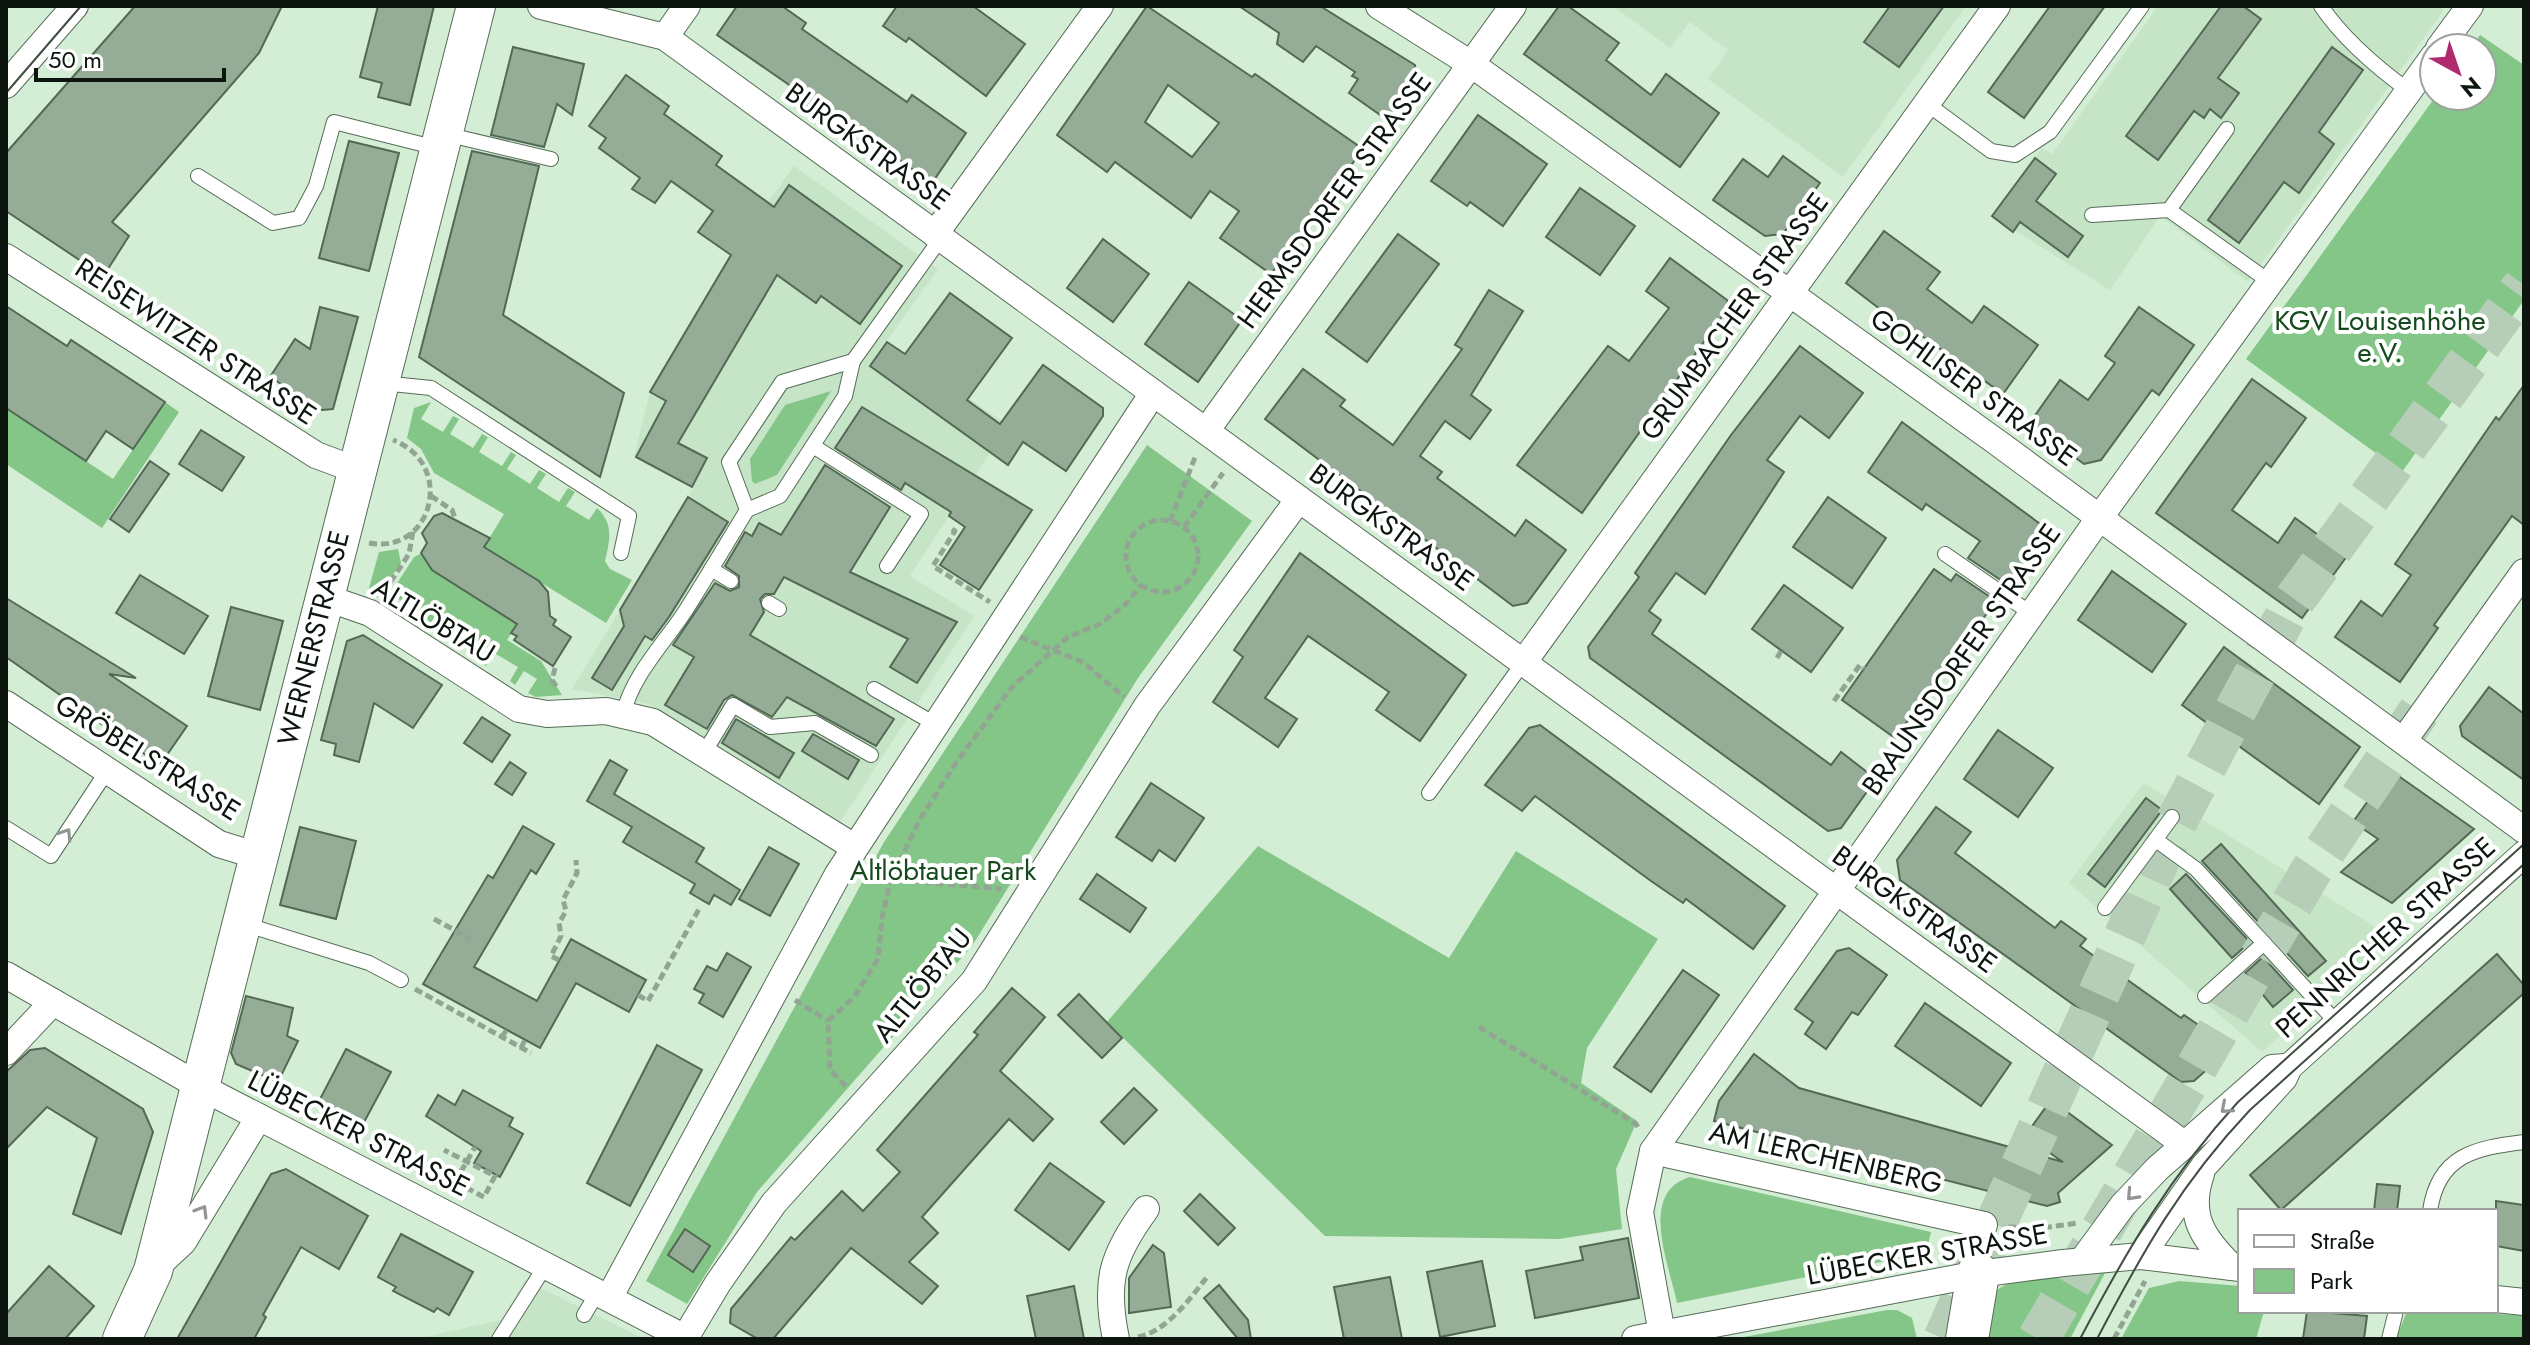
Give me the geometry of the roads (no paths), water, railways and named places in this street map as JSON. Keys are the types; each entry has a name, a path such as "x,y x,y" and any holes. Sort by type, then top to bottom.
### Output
{"main road":[{"path":"1941,1339 1963,1277"},
{"path":"1963,1277 1967,1339"}],"street":[{"path":"6,85 75,6"},
{"name":"WERNERSTRASSE","path":"122,1339 153,1271 439,141 476,6"},
{"name":"BURGKSTRASSE","path":"541,6 665,37 2184,1144"},
{"path":"665,37 687,6"},
{"path":"938,236 1100,6"},
{"name":"GOHLISER STRASSE","path":"1379,6 1471,64 2100,517 2524,830"},
{"name":"HERMSDORFER STRASSE","path":"1206,431 1513,6"},
{"name":"GRUMBACHER STRASSE","path":"1523,663 1997,6"},
{"path":"2451,32 2470,6"},
{"name":"BRAUNSDORFER STRASSE","path":"1662,1334 1640,1212 1653,1151 2100,517 2418,78"},
{"name":"REISEWITZER STRASSE","path":"6,257 316,455 356,470"},
{"path":"604,1295 783,968 854,847 1153,393"},
{"name":"ALTLÖBTAU","path":"686,1338 718,1283 774,1203 974,981 1147,706 1299,499"},
{"path":"2404,740 2524,572"},
{"name":"ALTLÖBTAU","path":"324,597 370,613 519,709 547,714 606,711 653,722 854,847"},
{"name":"GRÖBELSTRASSE","path":"7,708 219,844 258,856"},
{"name":"PENNRICHER STRASSE","path":"2141,1256 2204,1166 2284,1078 2289,1067 2524,854"},
{"name":"LÜBECKER STRASSE","path":"6,976 199,1086 686,1338"},
{"path":"6,1052 53,1002"},
{"name":"PENNRICHER STRASSE","path":"2082,1261 2123,1205 2184,1144 2272,1068 2289,1067"},
{"name":"WERNERSTRASSE","path":"153,1271 183,1242 259,1117"},
{"name":"AM LERCHENBERG","path":"1653,1151 1984,1225"},
{"name":"LÜBECKER STRASSE","path":"2204,1166 2193,1198 2200,1227 2215,1251 2236,1268"},
{"path":"1116,1339 1109,1307 1112,1275 1121,1243 1146,1209"},
{"name":"LÜBECKER STRASSE","path":"1635,1339 1963,1277 2082,1261 2141,1256 2236,1268"},
{"path":"2498,1299 2524,1302"}],"lane":[{"path":"1926,103 1991,151 2015,155 2050,132 2142,6"},
{"path":"2321,6 2334,24 2380,71 2409,91"},
{"path":"198,176 273,223 299,218 316,186 334,122 551,159"},
{"path":"2169,210 2227,129"},
{"path":"2092,215 2169,210 2270,282"},
{"path":"623,715 626,700 651,657 747,510 780,496 813,446 845,396 853,361 938,236"},
{"path":"747,510 729,462 782,382 853,361"},
{"path":"378,382 431,388 629,516 621,553"},
{"path":"813,446 921,514 887,566"},
{"path":"1945,554 2032,614"},
{"path":"711,569 731,581"},
{"path":"1429,793 1523,663"},
{"path":"874,689 935,724"},
{"path":"704,753 733,705 770,727 815,723 871,755"},
{"path":"6,828 51,856 107,771"},
{"path":"2105,908 2172,817"},
{"path":"2156,840 2196,869 2337,1023"},
{"path":"241,923 369,963 401,980"},
{"path":"2205,996 2223,988 2264,943"},
{"path":"2431,1209 2439,1176 2458,1159 2484,1147 2524,1142"},
{"path":"499,1339 546,1265"},
{"path":"584,1315 604,1295"},
{"path":"2389,1339 2396,1313"}],"tunnel":[{"path":"1944,1339 2175,824 2293,602 2524,285"},
{"path":"2038,1339 2311,871 2426,701"}],"tram line":[{"path":"6,93 81,6"},
{"path":"2080,1339 2151,1215 2191,1158 2238,1102 2524,844"},
{"path":"2097,1339 2183,1191 2250,1110 2524,864"}],"park label":[{"name":"KGV Louisenhöhe e.V.","path":"2380,336"},
{"name":"Altlöbtauer Park","path":"943,870"}]}
